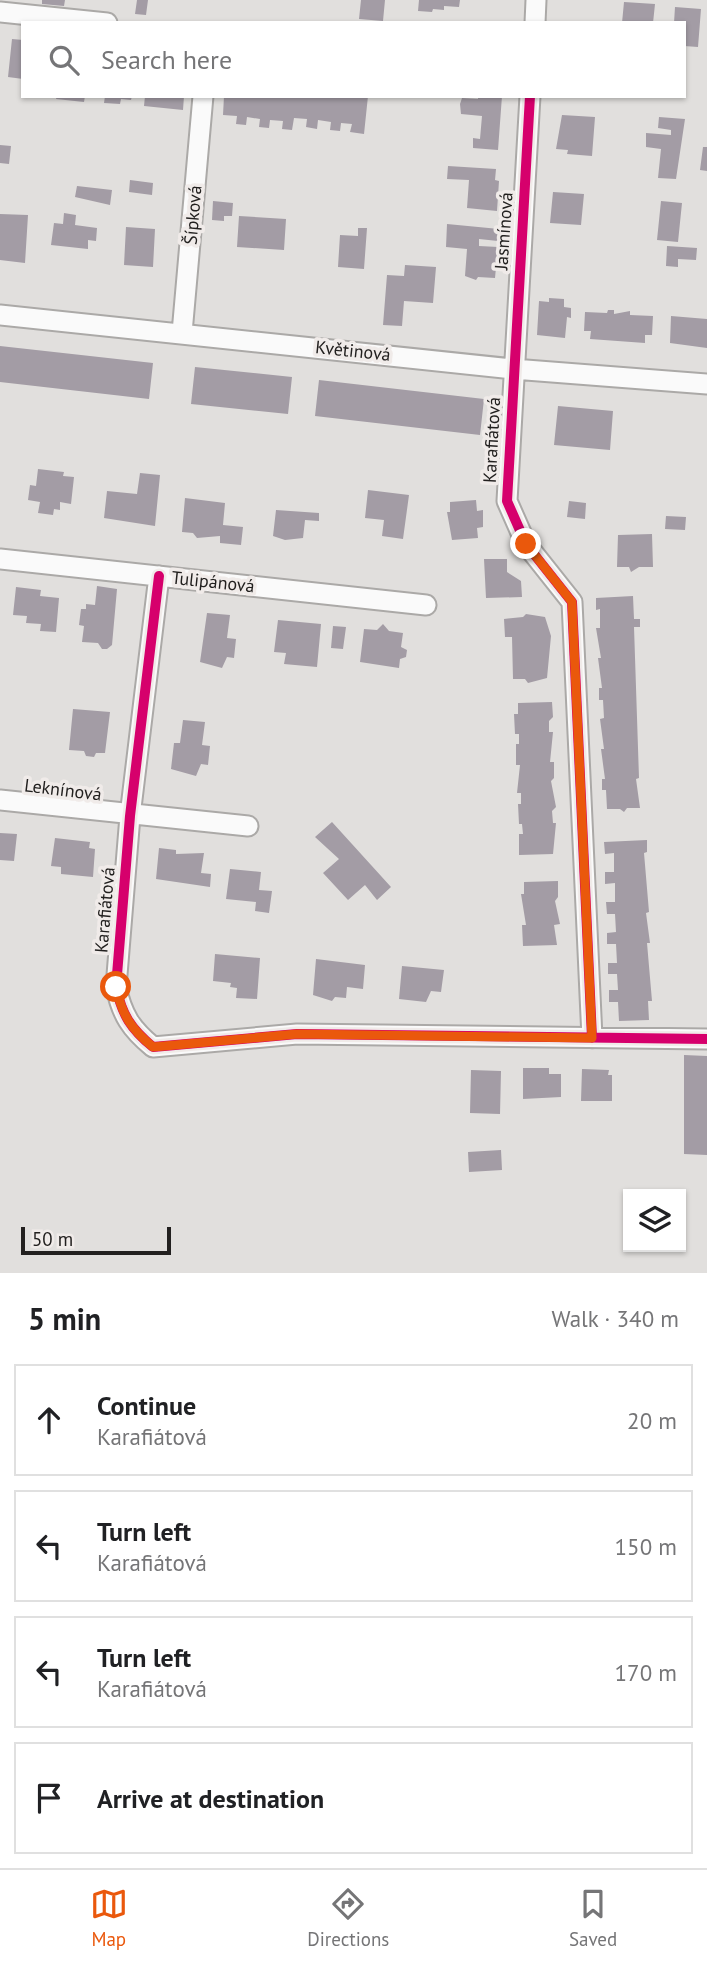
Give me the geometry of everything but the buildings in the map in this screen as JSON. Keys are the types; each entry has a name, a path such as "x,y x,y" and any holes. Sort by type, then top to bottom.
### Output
{"street":[{"path":"535,21 536,0"},
{"path":"0,12 88,21"},
{"name":"Šípková","path":"182,333 203,98"},
{"name":"Jasmínová","path":"513,369 530,98"},
{"name":"Květinová","path":"0,315 513,369 707,384"},
{"name":"Karafiátová","path":"513,369 507,501 526,544 572,602 592,1038"},
{"name":"Tulipánová","path":"0,559 426,605"},
{"name":"Karafiátová","path":"159,576 130,816 116,987 132,1030 153,1047 297,1034 707,1039"},
{"name":"Leknínová","path":"0,800 130,816 247,826"}],"cycle path":[{"path":"530,98 507,501 526,544 572,602 592,1038"},
{"path":"159,576 130,816 116,987 128,1021 153,1047 297,1034 707,1039"}],"route":[{"path":"116,987 121,1012 132,1030 153,1047 297,1034 592,1038 572,602 526,544"}]}
